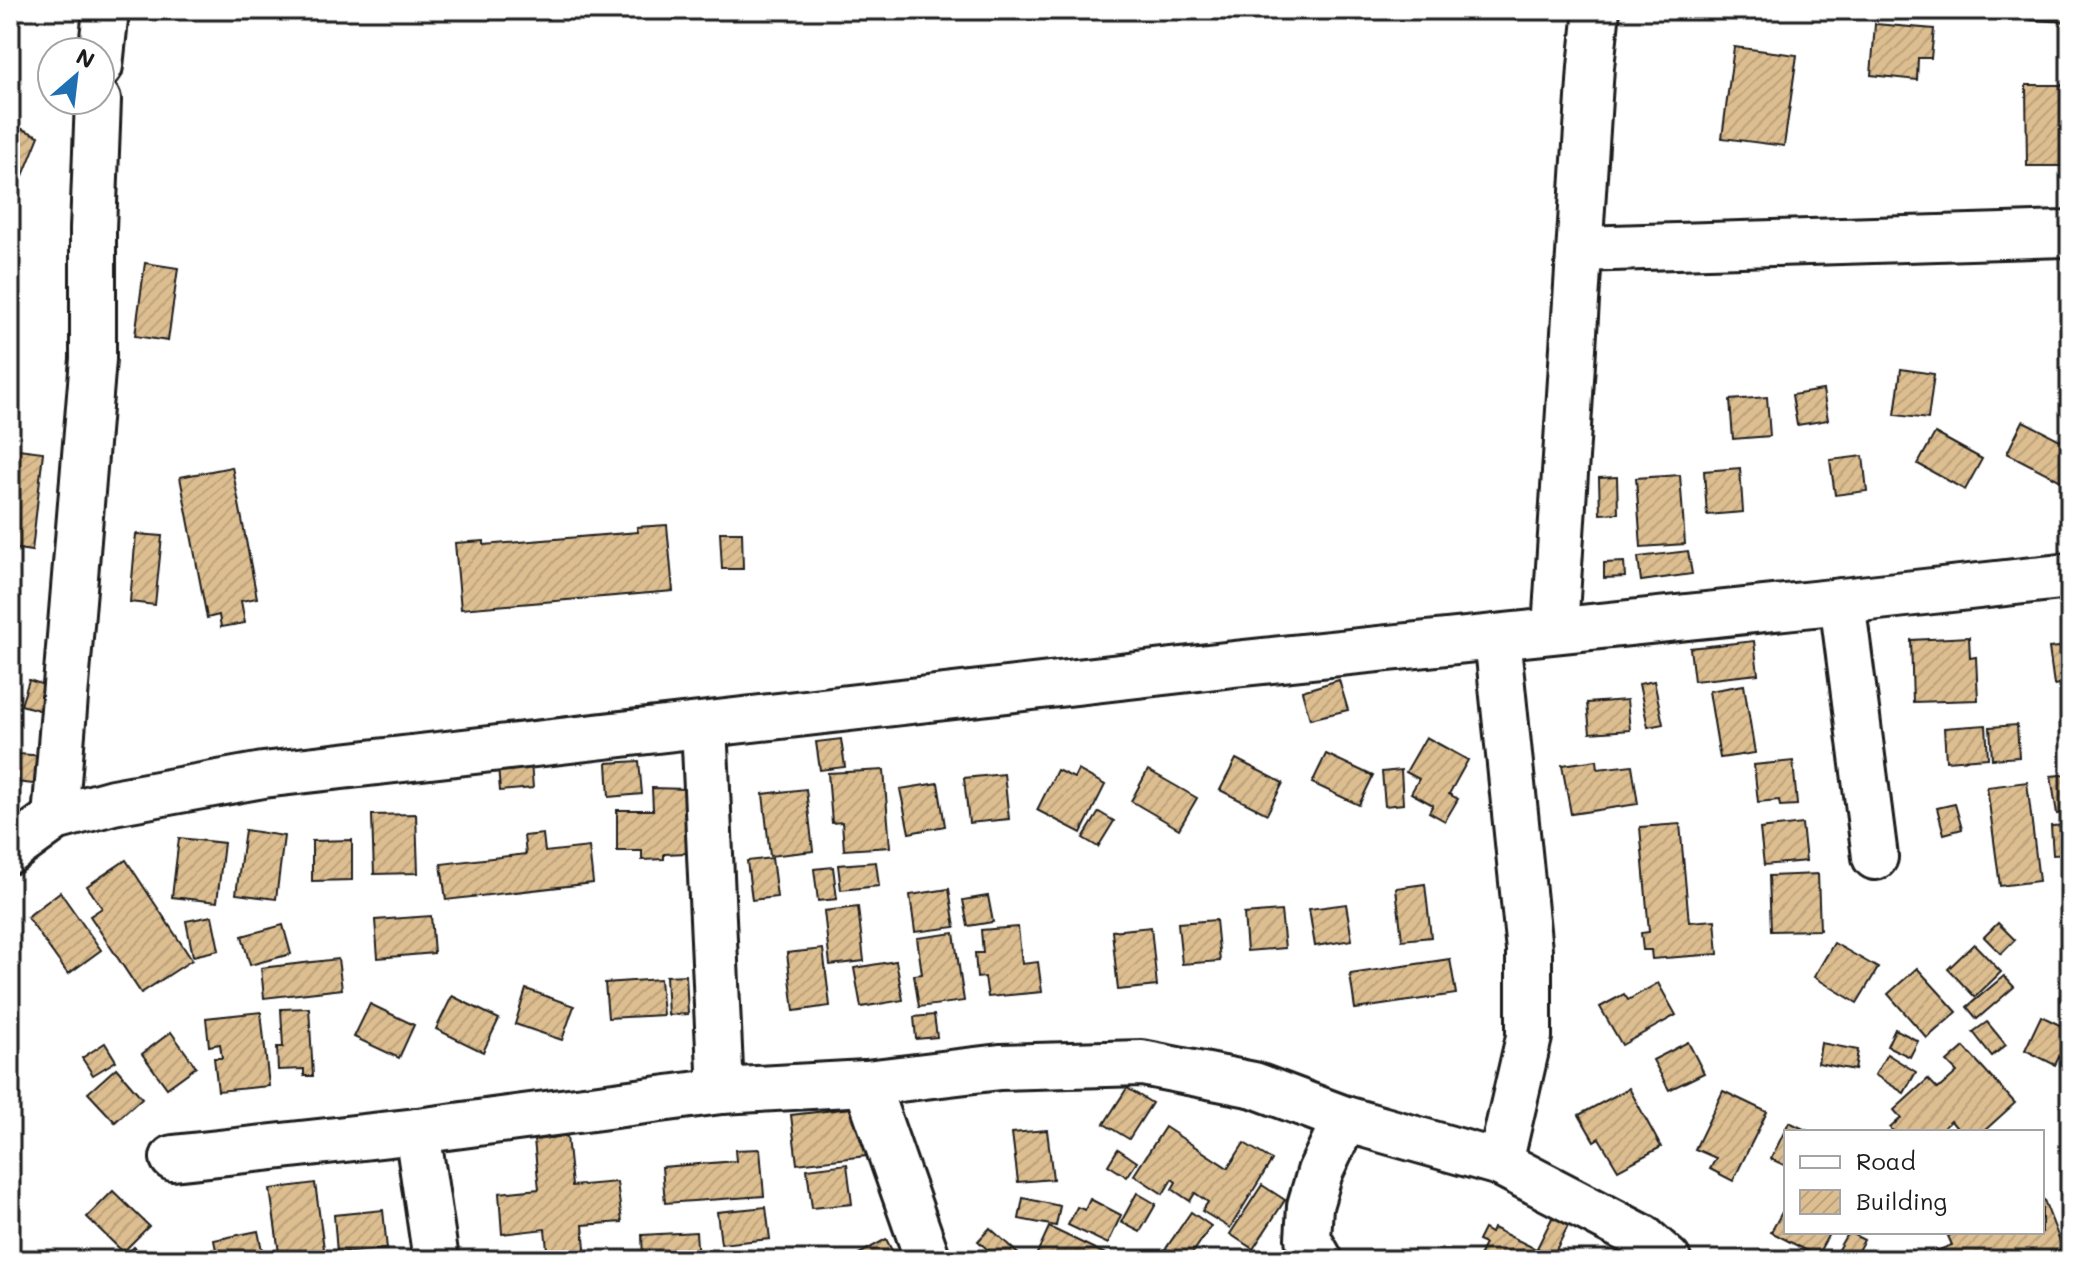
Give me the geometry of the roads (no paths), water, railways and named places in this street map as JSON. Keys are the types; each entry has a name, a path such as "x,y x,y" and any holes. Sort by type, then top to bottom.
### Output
{"street":[{"path":"103,36 106,10"},
{"path":"1555,629 1597,10"},
{"path":"55,818 93,359 97,116"},
{"path":"1580,249 2070,232"},
{"path":"10,851 55,818 113,802 263,775 1234,664 2070,576"},
{"path":"1842,601 1875,857"},
{"path":"1497,637 1529,950 1529,1037 1500,1163"},
{"path":"704,725 721,1091"},
{"path":"173,1158 417,1131 721,1091 866,1083 1000,1067 1142,1063 1254,1085 1345,1119 1500,1163 1642,1237 1668,1260"},
{"path":"866,1083 928,1260"},
{"path":"1320,1260 1308,1239 1310,1206 1320,1172 1345,1119"},
{"path":"417,1131 436,1260"}]}
